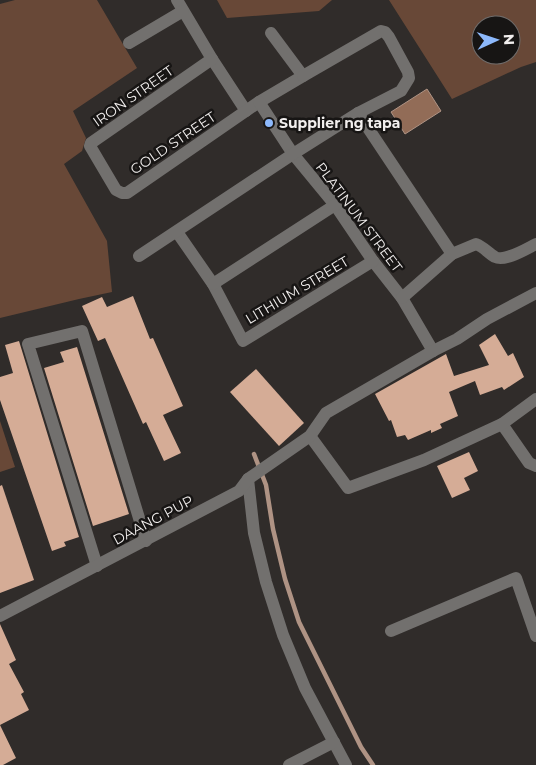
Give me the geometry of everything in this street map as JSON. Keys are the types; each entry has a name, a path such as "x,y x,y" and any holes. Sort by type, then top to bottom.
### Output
{"street":[{"path":"129,43 180,6 212,60 246,111"},
{"name":"GOLD STREET","path":"116,190 127,193 259,102 381,31 385,32 410,78 400,91 358,113"},
{"path":"271,32 302,76"},
{"name":"IRON STREET","path":"116,190 90,144 212,60"},
{"name":"PLATINUM STREET","path":"259,102 293,154 335,205 373,261 402,298 433,351"},
{"path":"139,256 358,113 452,254"},
{"path":"212,284 335,205"},
{"name":"LITHIUM STREET","path":"177,232 212,284 243,341 373,261"},
{"path":"402,298 452,254 476,244 483,246 495,257 503,259 536,244"},
{"name":"DAANG PUP","path":"0,616 239,491 250,477 278,460 310,436 326,413 457,339 487,319 536,293"},
{"path":"97,566 28,344 82,331 146,541"},
{"path":"310,436 348,488 424,460 502,424 536,399"},
{"path":"502,424 528,463 536,466"},
{"path":"250,477 254,533 266,582 283,635 304,688 346,765"},
{"path":"391,631 516,578 536,636"},
{"path":"289,765 334,742"}],"shaded area":[{"path":"15,0 97,0 137,68 73,111 86,138 82,151 64,164 107,241 112,292 0,318 0,4"},
{"path":"217,0 332,0 319,11 227,18"},
{"path":"389,0 536,0 536,62 452,99"},
{"path":"427,89 441,111 405,134 391,112"},
{"path":"0,421 15,467 0,472"}],"building":[{"path":"133,296 150,339 153,338 183,406 163,415 181,453 164,461 146,422 143,424 105,338 98,341 82,306 102,297 107,307"},
{"path":"495,334 508,356 513,353 524,377 504,390 502,387 480,395 475,381 449,392 458,416 440,424 442,428 431,433 431,430 408,440 405,435 397,437 391,420 389,421 375,394 446,354 454,376 489,365 479,345"},
{"path":"19,341 79,537 64,542 66,546 52,551 0,400 0,377 13,373 5,345"},
{"path":"77,347 129,514 93,526 44,368 64,362 60,352"},
{"path":"256,369 304,423 279,446 230,392"},
{"path":"469,452 478,471 464,478 470,490 452,498 437,466"},
{"path":"2,485 34,580 0,593 0,486"},
{"path":"0,624 16,660 9,664 24,692 21,694 29,710 0,725"},
{"path":"0,725 16,758 3,765 0,765"}],"waterway":[{"path":"254,454 266,485 273,529 285,579 299,622 361,747 373,765"}],"place":[{"name":"Supplier ng tapa","path":"269,123"}]}
